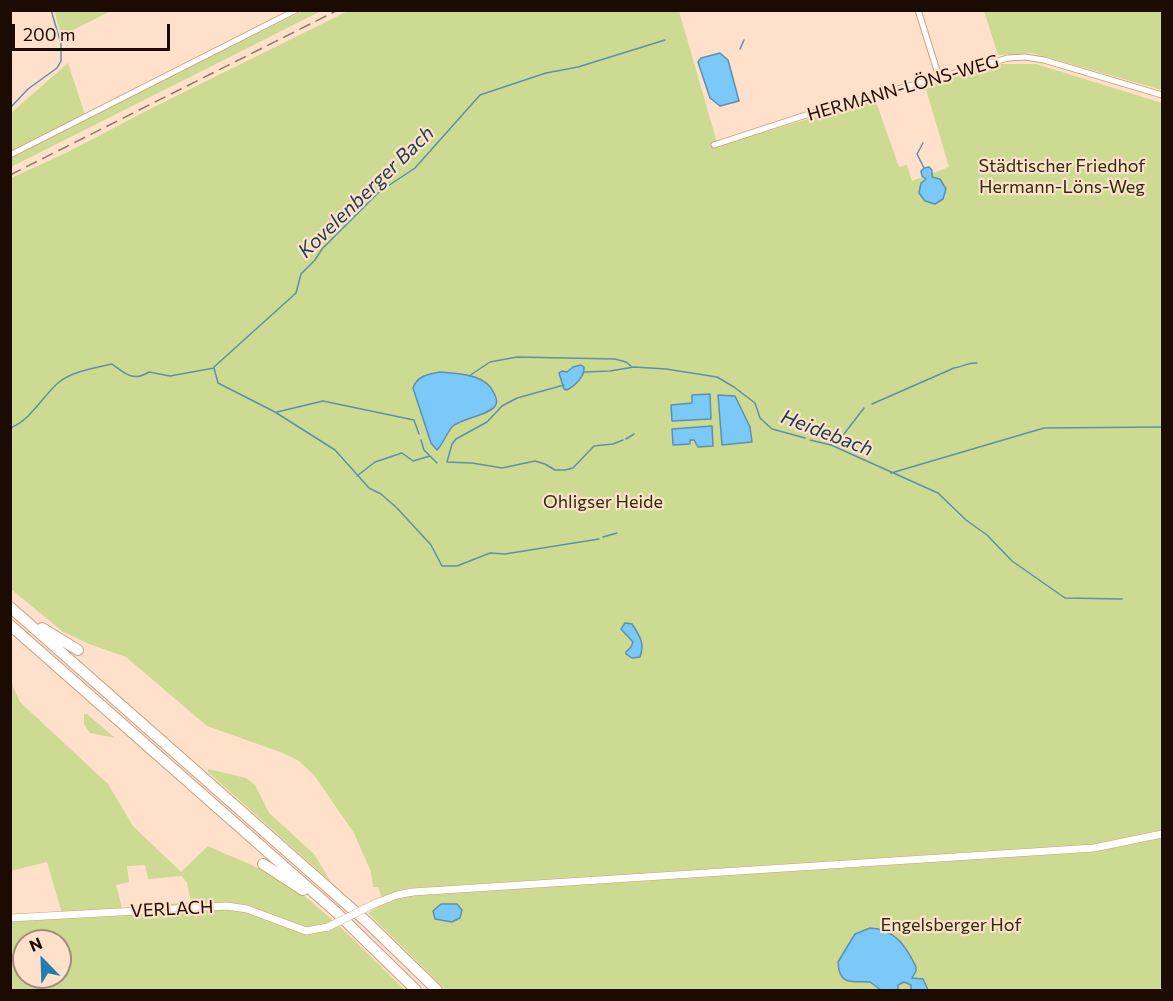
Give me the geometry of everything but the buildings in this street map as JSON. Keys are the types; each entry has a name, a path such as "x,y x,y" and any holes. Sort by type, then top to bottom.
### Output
{"highway":[{"path":"12,608 78,650"},
{"path":"12,608 369,923 437,990"},
{"path":"10,625 336,912 417,990"},
{"path":"262,864 336,912"},
{"path":"346,895 369,923"}],"street":[{"path":"10,155 296,10"},
{"path":"918,10 939,77"},
{"name":"HERMANN-LÖNS-WEG","path":"714,145 799,117 999,60 1025,57 1064,64 1162,95"},
{"name":"VERLACH","path":"10,918 227,906 247,909 306,931 328,927 376,903 413,892 1103,847 1162,834"}],"green space":[{"path":"54,10 111,10 111,11 61,36"},
{"path":"303,11 321,11 11,167 11,113 68,63 86,118"},
{"name":"Ohligser Heide","path":"348,11 679,11 718,146 875,99 899,167 907,165 912,181 949,167 925,86 1000,64 1036,64 1162,103 1162,990 446,990 368,913 384,903 378,887 373,887 371,872 354,833 314,775 299,761 207,726 126,657 89,644 62,631 11,589 11,178 66,153"},
{"path":"984,11 1162,11 1162,90 1032,53 998,55"},
{"path":"10,674 20,702 108,784 133,826 181,872 208,846 267,872 313,903 354,939 405,990 11,990 11,922 63,917 47,862 11,871","holes":["145,865 148,879 182,876 187,883 191,902 122,908 116,885 129,882 127,866"]},
{"path":"84,714 87,714 115,738 90,733 84,724"},
{"path":"208,769 246,778 255,785 269,813 314,854 331,882 208,772"}],"water":[{"path":"720,53 728,60 739,101 720,106 710,98 698,62 701,58"},
{"path":"929,167 932,170 932,177 940,179 946,189 943,199 935,204 925,201 919,193 921,183 926,179 922,176 921,171"},
{"path":"581,365 584,370 581,377 570,388 564,389 559,373"},
{"path":"440,372 478,378 490,386 497,402 487,412 453,426 437,450 431,443 413,388 420,378"},
{"path":"710,394 711,419 672,421 671,405 692,403 692,395"},
{"path":"718,395 735,396 750,427 752,442 722,445"},
{"path":"712,426 713,446 698,447 694,440 690,440 690,444 673,445 672,429"},
{"path":"625,623 632,624 639,636 642,644 640,657 632,658 626,654 633,642 621,629"},
{"path":"441,904 457,904 462,910 460,918 452,922 435,919 433,911"},
{"path":"870,928 879,929 899,940 916,967 912,978 923,979 928,990 911,990 911,985 904,982 898,985 898,990 881,990 870,982 852,982 844,979 838,962 855,934"}],"waterway":[{"path":"10,108 28,89 57,68 61,61 61,44 51,10"},
{"name":"Kovelenberger Bach","path":"214,367 296,293 301,274 322,249 379,192 415,168 480,95 546,73 578,67 665,40"},
{"path":"740,49 744,40"},
{"path":"923,143 917,154 924,168"},
{"path":"469,376 490,362 517,357 615,359 631,366"},
{"path":"872,404 954,368 977,363"},
{"path":"10,428 24,420 58,383 84,371 112,364 130,376 149,372 170,376 214,368 218,383 275,412 335,450 369,488 381,494 397,508 431,545 442,566 457,566 490,553 505,554 599,539"},
{"name":"Heidebach","path":"584,372 634,367 666,369 717,377 755,403 760,418 772,429 805,438"},
{"path":"564,385 517,398 502,406 487,422 456,439 452,444 447,462 502,468 535,461 555,470 565,470 573,468 594,446 613,444 623,440"},
{"path":"277,412 323,401 414,420 419,434"},
{"path":"831,445 844,434 864,408"},
{"name":"Heidebach","path":"891,473 1044,428 1162,427"},
{"path":"626,439 634,434"},
{"path":"421,440 424,450 429,455"},
{"name":"Heidebach","path":"810,440 831,445 938,493 966,520 987,535 1012,561 1065,598 1122,599"},
{"name":"Heidebach","path":"357,476 375,462 402,453 413,461 430,456 437,463"},
{"path":"603,537 617,533"}],"railway":[{"path":"10,175 338,10"}],"park label":[{"name":"Städtischer Friedhof Hermann-Löns-Weg","path":"1062,176"},
{"name":"Engelsberger Hof","path":"951,925"}]}
